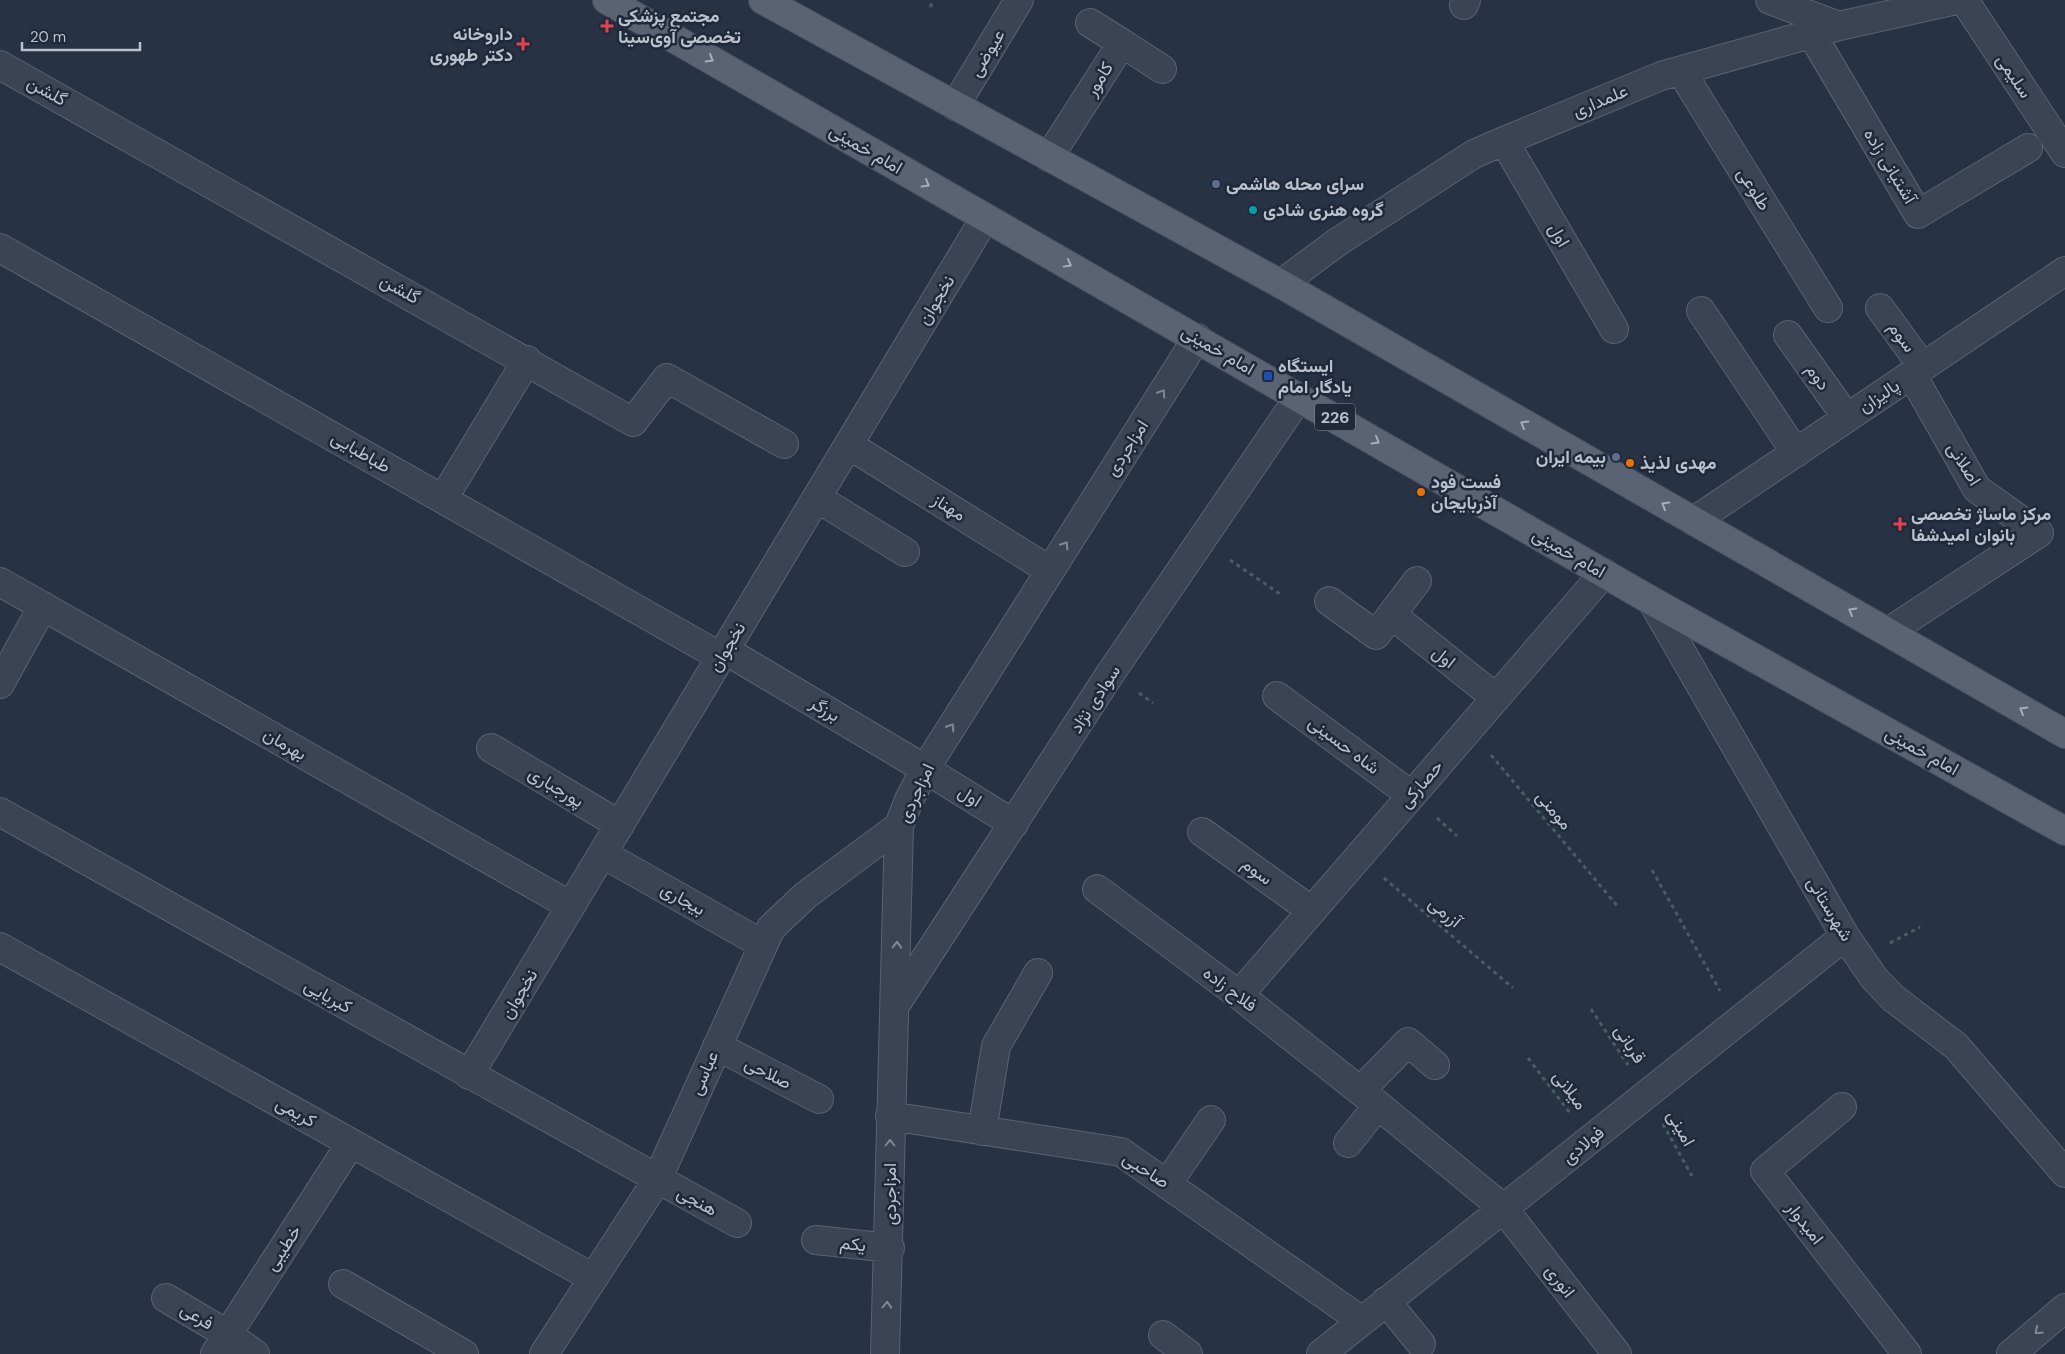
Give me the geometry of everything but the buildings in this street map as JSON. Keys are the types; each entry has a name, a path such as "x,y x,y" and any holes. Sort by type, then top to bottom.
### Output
{"main road":[{"name":"امام خمینی","path":"607,0 1299,396 1652,601 2065,832"},
{"path":"763,0 1281,284 2065,734"}],"street":[{"name":"عیوضی","path":"955,106 1019,0"},
{"path":"1770,0 1838,26"},
{"name":"علمداری","path":"1281,284 1336,243 1450,169 1474,154 1504,141 1661,76 1811,34 1893,8 1956,0"},
{"name":"سلیمی","path":"1964,0 2065,153"},
{"path":"1090,23 1122,43"},
{"name":"آشتیانی زاده","path":"1811,34 1918,214 2028,148"},
{"name":"کامور","path":"1050,157 1122,43 1162,69"},
{"name":"گلشن","path":"0,65 527,360 633,422 667,378 784,444"},
{"name":"طلوعی","path":"1680,71 1828,308"},
{"name":"اول","path":"1504,141 1614,329"},
{"name":"نخجوان","path":"470,1075 985,218"},
{"name":"طباطبایی","path":"0,248 443,499 723,654"},
{"name":"پالیزان","path":"1694,521 2065,271"},
{"name":"سوم","path":"1880,308 1917,371"},
{"path":"1701,311 1796,453"},
{"name":"دوم","path":"1788,335 1847,418"},
{"name":"امزاجردی","path":"885,1354 890,1248 890,1116 896,1004 899,826 909,800 925,768 1198,338"},
{"path":"443,499 527,360"},
{"name":"اصلانی","path":"1888,632 2038,533 1977,488 1917,371"},
{"name":"سوادی نژاد","path":"896,1004 1110,674 1299,396"},
{"name":"مهناز","path":"849,445 1050,570"},
{"path":"817,498 905,552"},
{"name":"حصارکی","path":"1239,995 1604,573"},
{"path":"1329,601 1376,635 1417,581"},
{"name":"بهرمان","path":"0,582 571,906"},
{"name":"شهرستانی","path":"1652,601 1845,936 1874,978 1894,998 1956,1046 2065,1173"},
{"path":"0,684 43,606"},
{"name":"اول","path":"1392,615 1496,698"},
{"name":"برزگر","path":"723,654 925,768"},
{"name":"شاه حسینی","path":"1277,696 1411,795"},
{"name":"پورجباری","path":"491,748 620,825"},
{"name":"اول","path":"925,768 1014,824"},
{"name":"کبریایی","path":"0,812 657,1180"},
{"name":"عباسی","path":"544,1354 657,1180 762,944 771,928 806,895 899,826"},
{"name":"سوم","path":"1202,832 1312,911"},
{"name":"بیجاری","path":"603,854 762,944"},
{"name":"فلاح زاده","path":"1097,890 1239,995 1503,1208"},
{"name":"فولادی","path":"1321,1354 1845,936"},
{"name":"کریمی","path":"0,947 593,1278"},
{"path":"982,1131 996,1046 1038,973"},
{"path":"1348,1143 1369,1098 1408,1042 1435,1065"},
{"name":"صلاحی","path":"716,1046 819,1100"},
{"name":"امیدوار","path":"1842,1107 1765,1171 1907,1354"},
{"name":"صاحبی","path":"890,1116 1121,1152 1362,1321"},
{"path":"1167,1184 1211,1120"},
{"name":"خطیبی","path":"221,1344 351,1143"},
{"name":"هنجی","path":"657,1180 737,1223"},
{"name":"انوری","path":"1503,1208 1617,1354"},
{"name":"یکم","path":"816,1240 890,1248"},
{"path":"343,1284 464,1354"},
{"name":"فرعی","path":"166,1298 221,1344 255,1354"},
{"path":"1386,1301 1421,1344"},
{"path":"2013,1353 2065,1308"},
{"path":"1164,1335 1188,1354"}],"path":[{"path":"930,7 934,0"},
{"path":"1202,540 1283,596"},
{"name":"مومنی","path":"1469,729 1619,908"},
{"name":"آزرمی","path":"1359,856 1513,988"},
{"path":"1652,870 1737,1022"},
{"name":"قربانی","path":"1591,1009 1646,1094"},
{"name":"میلانی","path":"1528,1058 1590,1139"},
{"name":"امینی","path":"1646,1094 1692,1176"}],"place":[{"name":"مجتمع پزشکی تخصصی آوی‌سینا","path":"607,26"},
{"name":"داروخانه دکتر طهوری","path":"523,44"},
{"name":"سرای محله هاشمی","path":"1216,184"},
{"name":"گروه هنری شادی","path":"1253,210"},
{"name":"ایستگاه یادگار امام","path":"1268,376"},
{"name":"بیمه ایران","path":"1616,457"},
{"name":"مهدی لذیذ","path":"1630,463"},
{"name":"فست فود آذربایجان","path":"1421,492"},
{"name":"مرکز ماساژ تخصصی بانوان امیدشفا","path":"1900,524"}]}
